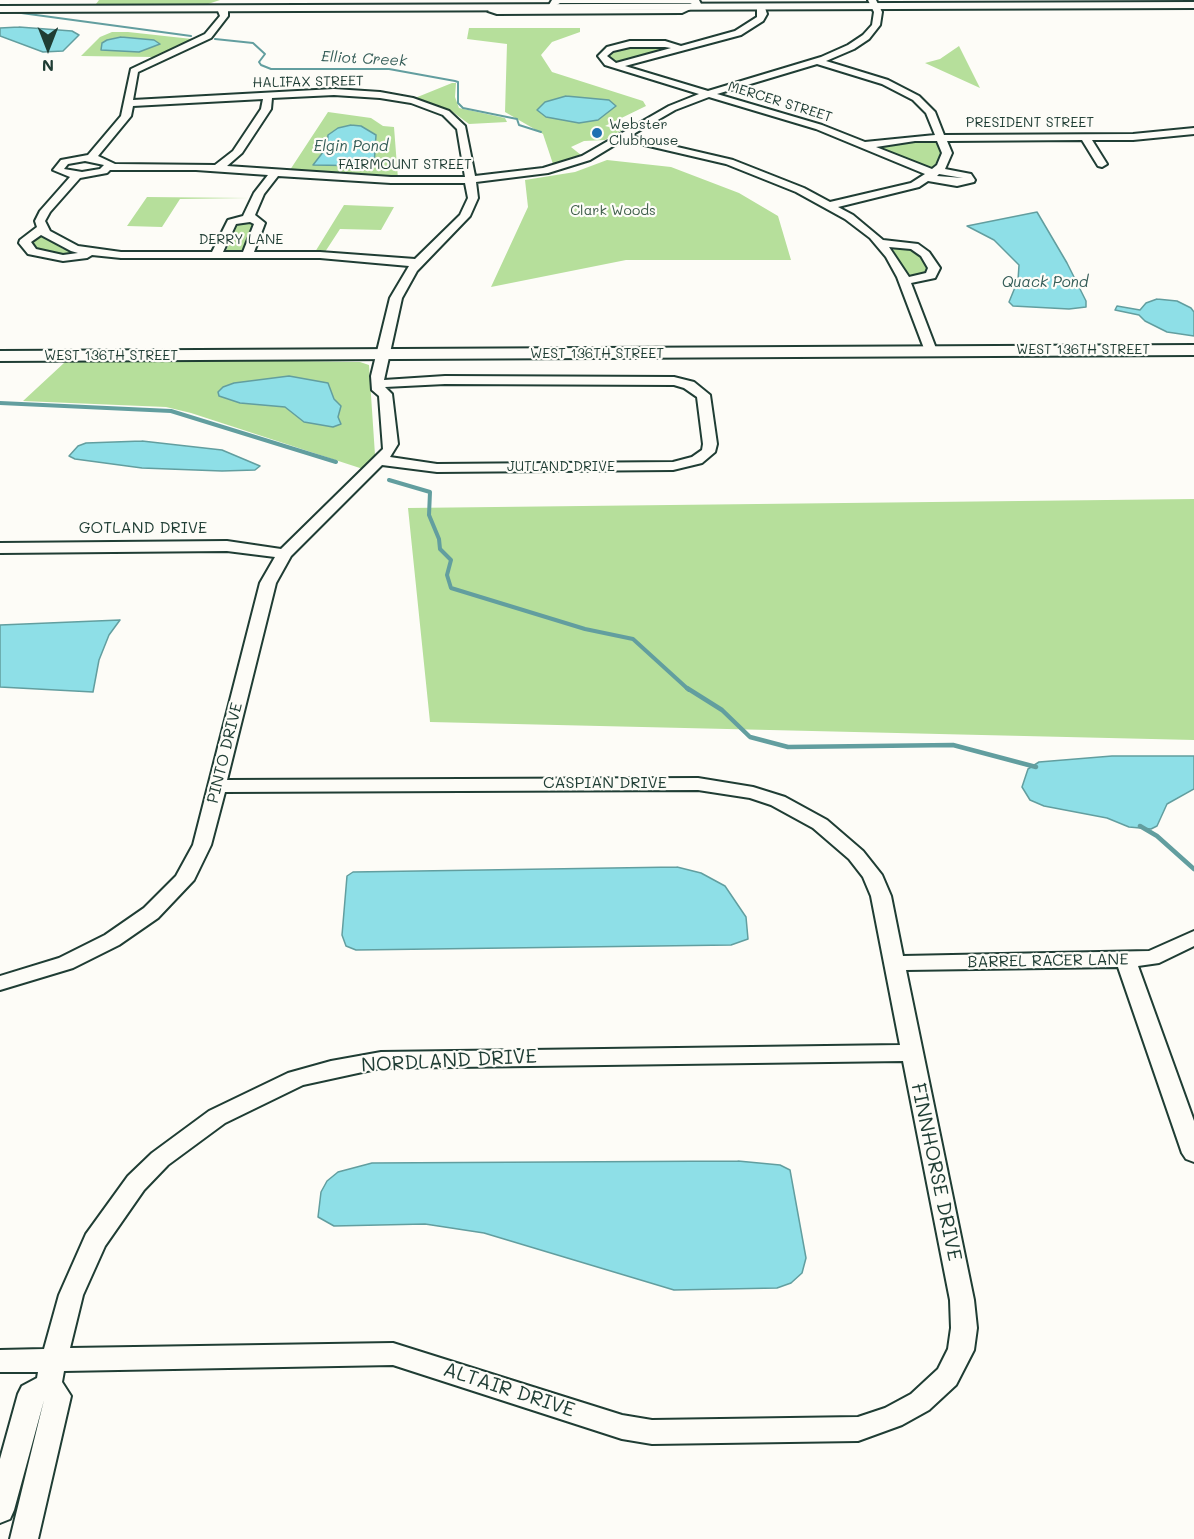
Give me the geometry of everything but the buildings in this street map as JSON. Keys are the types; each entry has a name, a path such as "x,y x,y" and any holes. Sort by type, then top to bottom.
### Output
{"street":[{"path":"227,5 492,8 880,3 1194,4"},
{"path":"880,3 889,19"},
{"path":"821,62 866,37 877,21 880,3"},
{"path":"990,3 1194,4"},
{"path":"681,48 648,43 616,47 602,56 615,66 681,48 749,28 763,15 761,4"},
{"path":"0,8 227,5 694,6"},
{"path":"92,158 121,123 128,103 134,72 205,37 225,13 227,5"},
{"path":"821,62 867,46 886,29"},
{"path":"821,62 876,79 909,93 927,108 947,157 934,174 895,191 831,205"},
{"name":"FAIRMOUNT STREET","path":"108,167 217,169 356,179 470,180 523,175 586,158 661,114 711,95 725,94 821,62"},
{"name":"MERCER STREET","path":"615,66 819,127 934,174"},
{"name":"HALIFAX STREET","path":"128,103 267,95 364,94 405,99 437,109 453,118 462,128 473,198 470,210 453,230 417,263"},
{"path":"217,169 237,153 268,105 267,95"},
{"name":"PRESIDENT STREET","path":"866,145 897,139 940,137 1147,136 1194,131"},
{"path":"621,137 729,162 785,183 831,205 880,243 891,256 904,281 931,351"},
{"path":"1085,137 1102,164"},
{"path":"92,158 105,160 108,162 108,167 97,173 76,175 64,173 58,168 70,160 92,158"},
{"path":"248,218 259,193 274,174"},
{"path":"76,175 42,216 40,221 42,229 29,236 25,243 36,254 70,258 96,253"},
{"path":"216,255 232,222 248,218 257,219 260,223 247,255"},
{"name":"DERRY LANE","path":"42,229 66,246 96,253 338,256 417,263"},
{"path":"880,243 914,246 925,254 934,268 931,276 904,281"},
{"name":"PINTO DRIVE","path":"0,983 35,974 91,951 134,926 169,898 184,880 198,853 217,786 268,583 285,554 381,458 392,444 385,394 379,387 382,355 396,298 406,276 417,263"},
{"name":"WEST 136TH STREET","path":"0,356 1194,350"},
{"name":"JUTLAND DRIVE","path":"379,387 456,380 674,381 689,385 703,395 710,444 708,452 690,463 680,465 437,468 381,458"},
{"name":"GOTLAND DRIVE","path":"0,548 227,546 285,554"},
{"name":"CASPIAN DRIVE","path":"217,786 663,782 723,786 753,793 778,801 820,824 856,855 872,875 881,896 897,963"},
{"name":"BARREL RACER LANE","path":"897,963 1152,958 1194,938"},
{"path":"1126,960 1194,1153"},
{"name":"FINNHORSE DRIVE","path":"897,963 912,1053 962,1300 961,1350 947,1377"},
{"name":"NORDLAND DRIVE","path":"24,1539 58,1396 51,1373 71,1295 81,1268 114,1211 136,1183 160,1159 217,1117 254,1096 296,1079 331,1069 381,1060 912,1053"},
{"name":"ALTAIR DRIVE","path":"0,1361 51,1373 393,1354 412,1358 622,1426 652,1432 858,1429 893,1417 920,1402 947,1377"},
{"path":"0,1510 31,1395 51,1373"}],"green space":[{"path":"99,0 220,0 208,4 96,4"},
{"path":"469,28 580,28 580,32 552,42 541,55 552,72 643,101 646,106 605,126 622,130 605,140 584,141 571,147 581,155 553,164 543,134 505,112 507,44 467,39"},
{"path":"112,32 192,39 154,57 81,56 100,37"},
{"path":"635,45 673,48 620,63 608,58 612,51"},
{"path":"959,46 980,88 925,63 940,59"},
{"path":"456,83 455,97 459,108 505,118 507,122 469,124 450,110 415,98"},
{"path":"328,112 371,118 383,126 394,127 398,179 288,173"},
{"path":"936,140 942,156 937,166 932,167 922,166 879,147 898,142"},
{"name":"Clark Woods","path":"607,160 671,167 739,193 778,216 791,260 626,260 491,287 528,207 525,180 575,172"},
{"path":"147,197 249,198 180,199 162,227 127,226"},
{"path":"344,205 394,207 381,230 340,229 325,252 315,252"},
{"path":"257,222 245,251 233,253 226,251 237,223"},
{"path":"40,235 63,249 83,253 60,257 36,251 30,241"},
{"path":"898,246 917,249 928,263 928,275 912,278 909,276 893,250"},
{"path":"73,358 360,362 369,365 375,455 363,469 166,407 23,401 64,363"},
{"path":"1194,499 1194,740 430,722 408,508"}],"water":[{"path":"0,28 72,31 79,35 63,51 43,52 0,36"},
{"path":"121,37 154,40 160,44 139,52 101,50 102,43"},
{"path":"566,96 609,100 616,106 598,120 579,123 546,117 537,110 545,102"},
{"name":"Elgin Pond","path":"351,125 361,126 376,135 374,166 313,165 327,147 328,135 338,128"},
{"name":"Quack Pond","path":"1037,212 1067,263 1086,301 1086,307 1069,309 1013,306 1009,302 1018,280 1019,265 994,240 967,226"},
{"path":"1157,299 1177,301 1191,308 1194,312 1194,336 1167,332 1145,321 1139,315 1115,310 1117,306 1140,310 1146,303"},
{"path":"289,376 328,383 334,399 341,406 338,417 341,424 333,427 304,422 285,407 240,403 219,396 218,392 223,387 234,383"},
{"path":"142,441 222,450 260,466 255,470 222,471 142,468 75,459 69,456 78,446 86,443"},
{"path":"120,620 109,635 99,660 93,692 0,687 0,625"},
{"path":"1112,756 1194,756 1194,789 1167,804 1157,826 1151,829 1129,827 1107,818 1044,806 1030,800 1022,787 1028,769 1039,762"},
{"path":"677,867 701,873 725,886 746,917 748,939 731,945 356,950 346,946 342,935 347,876 353,872"},
{"path":"738,1161 780,1165 790,1170 806,1258 802,1273 791,1283 777,1288 674,1290 484,1233 425,1224 334,1226 318,1217 321,1192 327,1181 338,1172 372,1163"}],"waterway":[{"name":"Elliot Creek","path":"14,12 191,36"},
{"name":"Elliot Creek","path":"215,39 253,43 265,54 259,62 261,65 271,69 389,69 455,81 458,82 458,103 463,108 517,119 519,125 541,132"},
{"path":"0,403 171,411 336,462"},
{"path":"389,480 430,492 429,515 439,539 440,549 451,560 447,575 451,588 585,629 633,639 689,690"},
{"path":"687,688 722,710 750,737 788,747 953,745 1036,767"},
{"path":"1140,826 1157,836 1194,869"}],"place":[{"name":"Webster Clubhouse","path":"597,133"}]}
